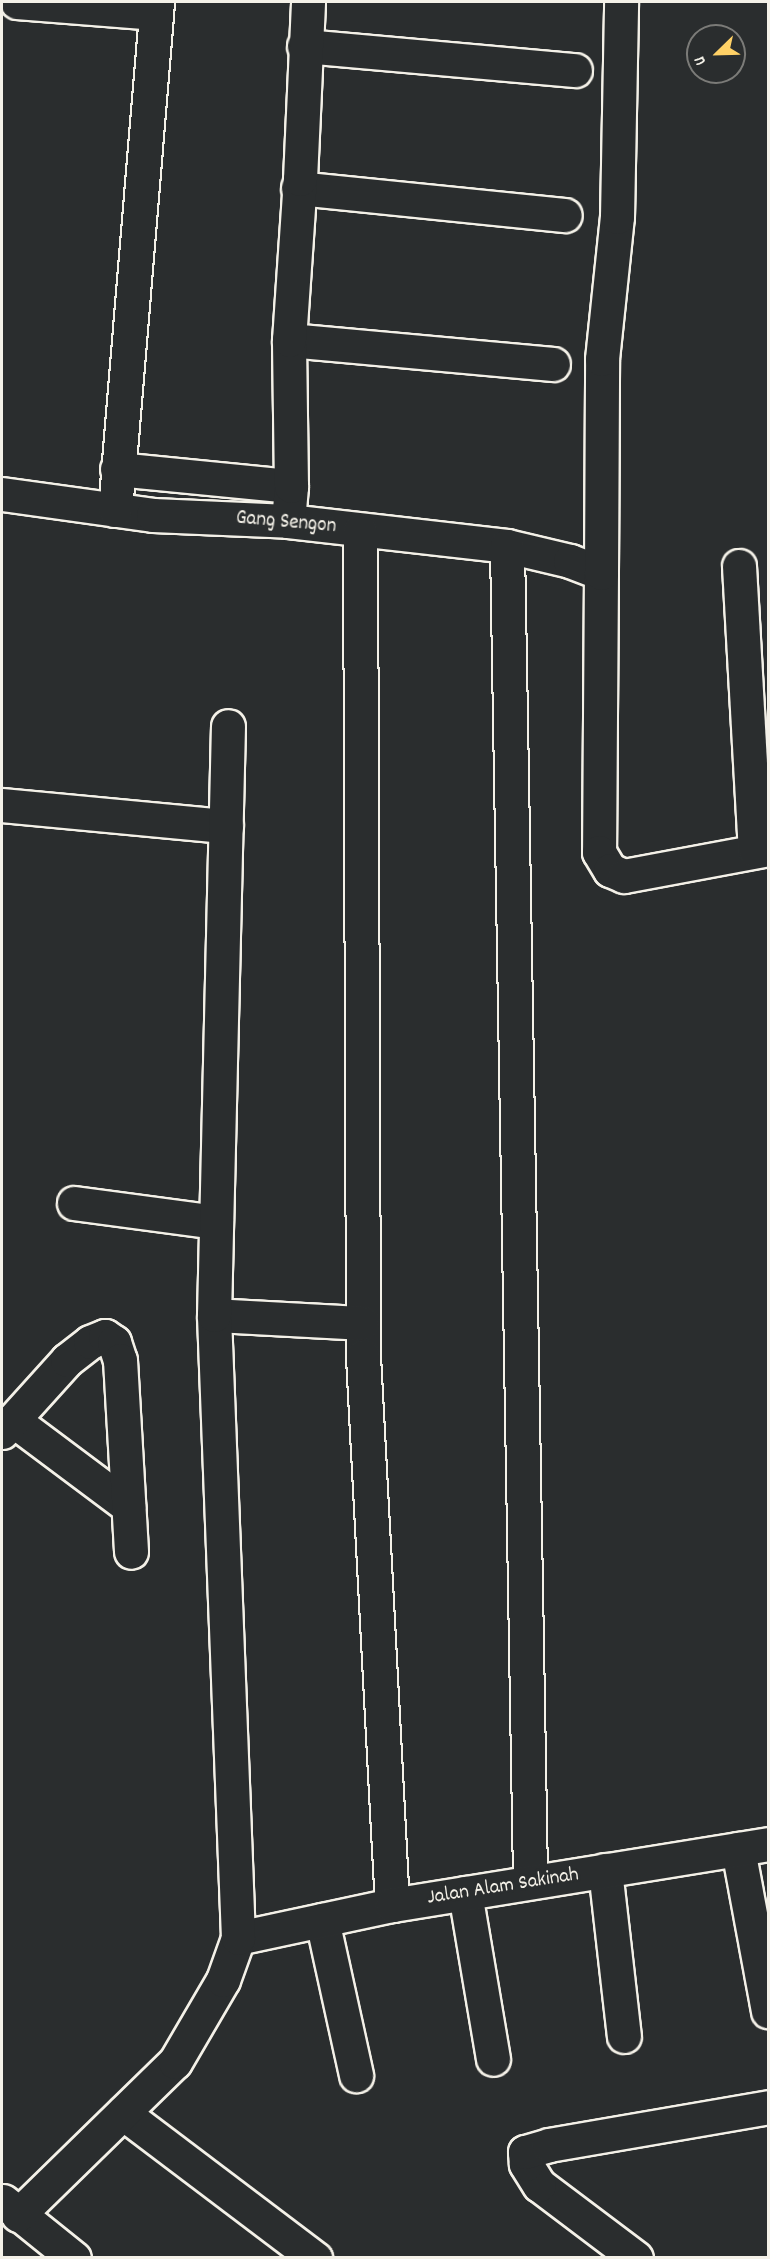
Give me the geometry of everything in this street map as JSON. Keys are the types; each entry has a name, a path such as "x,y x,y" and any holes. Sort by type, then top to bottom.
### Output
{"street":[{"path":"17,2 156,7 115,510"},
{"path":"288,521 291,486 289,340 308,2"},
{"path":"621,2 617,217 602,359 599,852 609,870 624,876 762,850 739,566"},
{"path":"304,46 575,70"},
{"path":"298,189 565,214"},
{"path":"289,340 553,364"},
{"path":"117,469 291,486"},
{"name":"Gang Sengon","path":"2,494 153,515 288,521 507,546 570,561 601,573"},
{"path":"360,530 362,1323 392,1905"},
{"path":"507,546 530,1882"},
{"path":"74,2258 10,2207 123,2113 175,2062 223,1980 238,1938 214,1315 228,726"},
{"path":"2,805 226,826"},
{"path":"74,1203 216,1222"},
{"path":"214,1315 362,1323"},
{"path":"128,1506 7,1426 67,1360 90,1342 105,1336 114,1342 120,1360 131,1552"},
{"path":"753,1846 768,2011"},
{"name":"Jalan Alam Sakinah","path":"238,1938 392,1905 753,1846"},
{"path":"605,1870 624,2036"},
{"path":"465,1893 494,2060"},
{"path":"322,1920 356,2075"},
{"path":"636,2258 539,2186 526,2164 525,2152 549,2145 768,2107"},
{"path":"123,2113 315,2258"}]}
